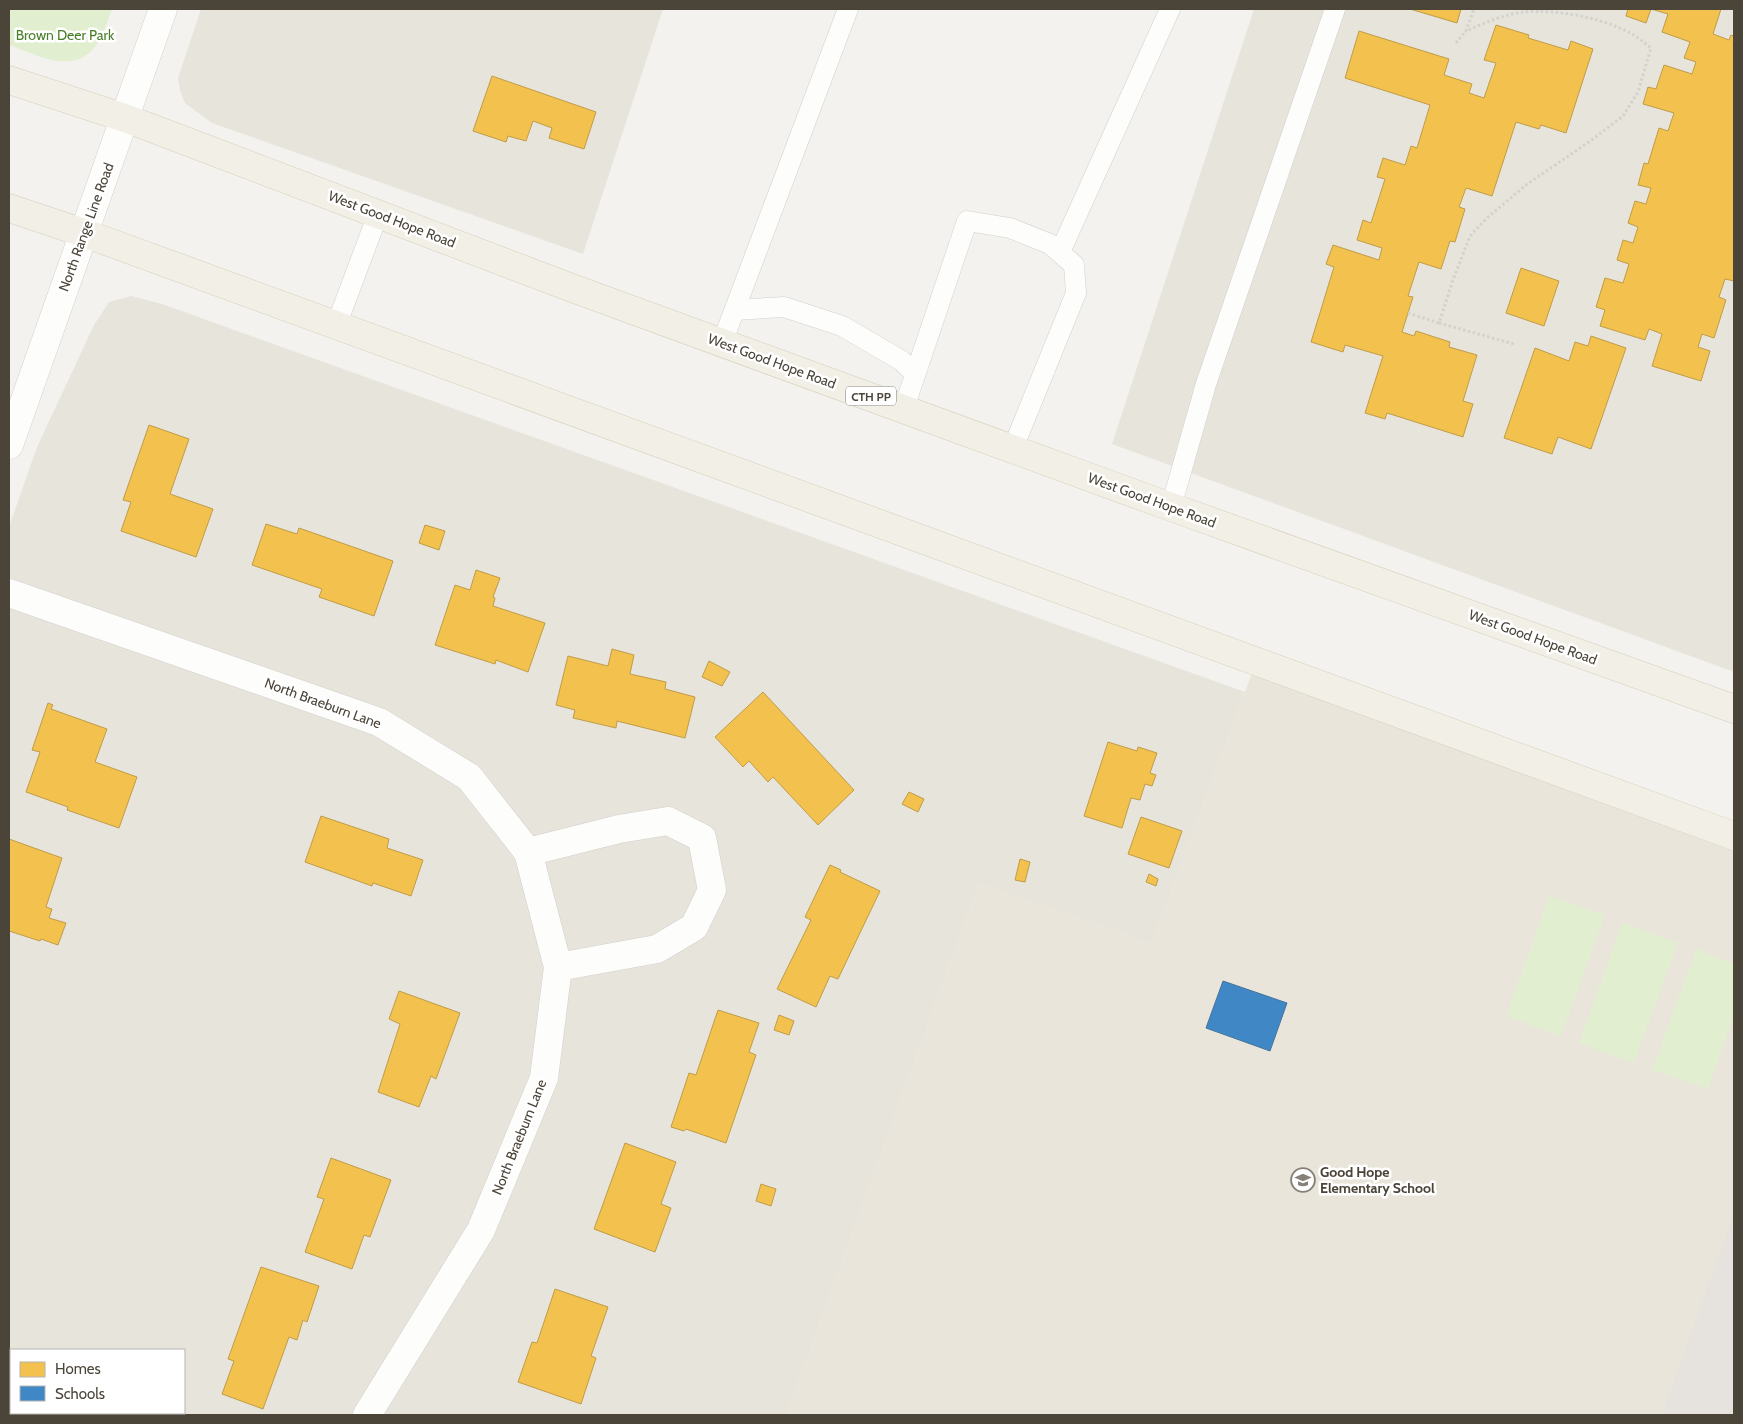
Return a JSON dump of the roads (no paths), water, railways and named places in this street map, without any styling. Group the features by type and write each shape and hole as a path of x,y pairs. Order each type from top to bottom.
{"main road":[{"name":"West Good Hope Road","path":"9,80 125,118 722,342 1171,507 1734,709"},
{"path":"9,208 84,233 1734,836"}],"street":[{"name":"North Range Line Road","path":"9,445 163,9"},
{"name":"North Braeburn Lane","path":"9,593 379,722 469,777 528,852 558,967 544,1078 481,1230 367,1415"},
{"path":"528,852 619,829 668,821 702,838 712,890 694,927 658,949 558,967"}],"lane":[{"path":"722,342 848,9"},
{"path":"1060,252 1170,9"},
{"path":"1171,507 1206,384 1335,9"},
{"path":"336,326 378,214"},
{"path":"904,408 967,221 1010,228 1050,244 1074,265 1076,293 1014,448"},
{"path":"735,310 784,307 842,326 902,361 916,374"}],"place":[{"name":"Good Hope Elementary School","path":"1303,1180"}],"park label":[{"name":"Brown Deer Park","path":"65,35"}]}
